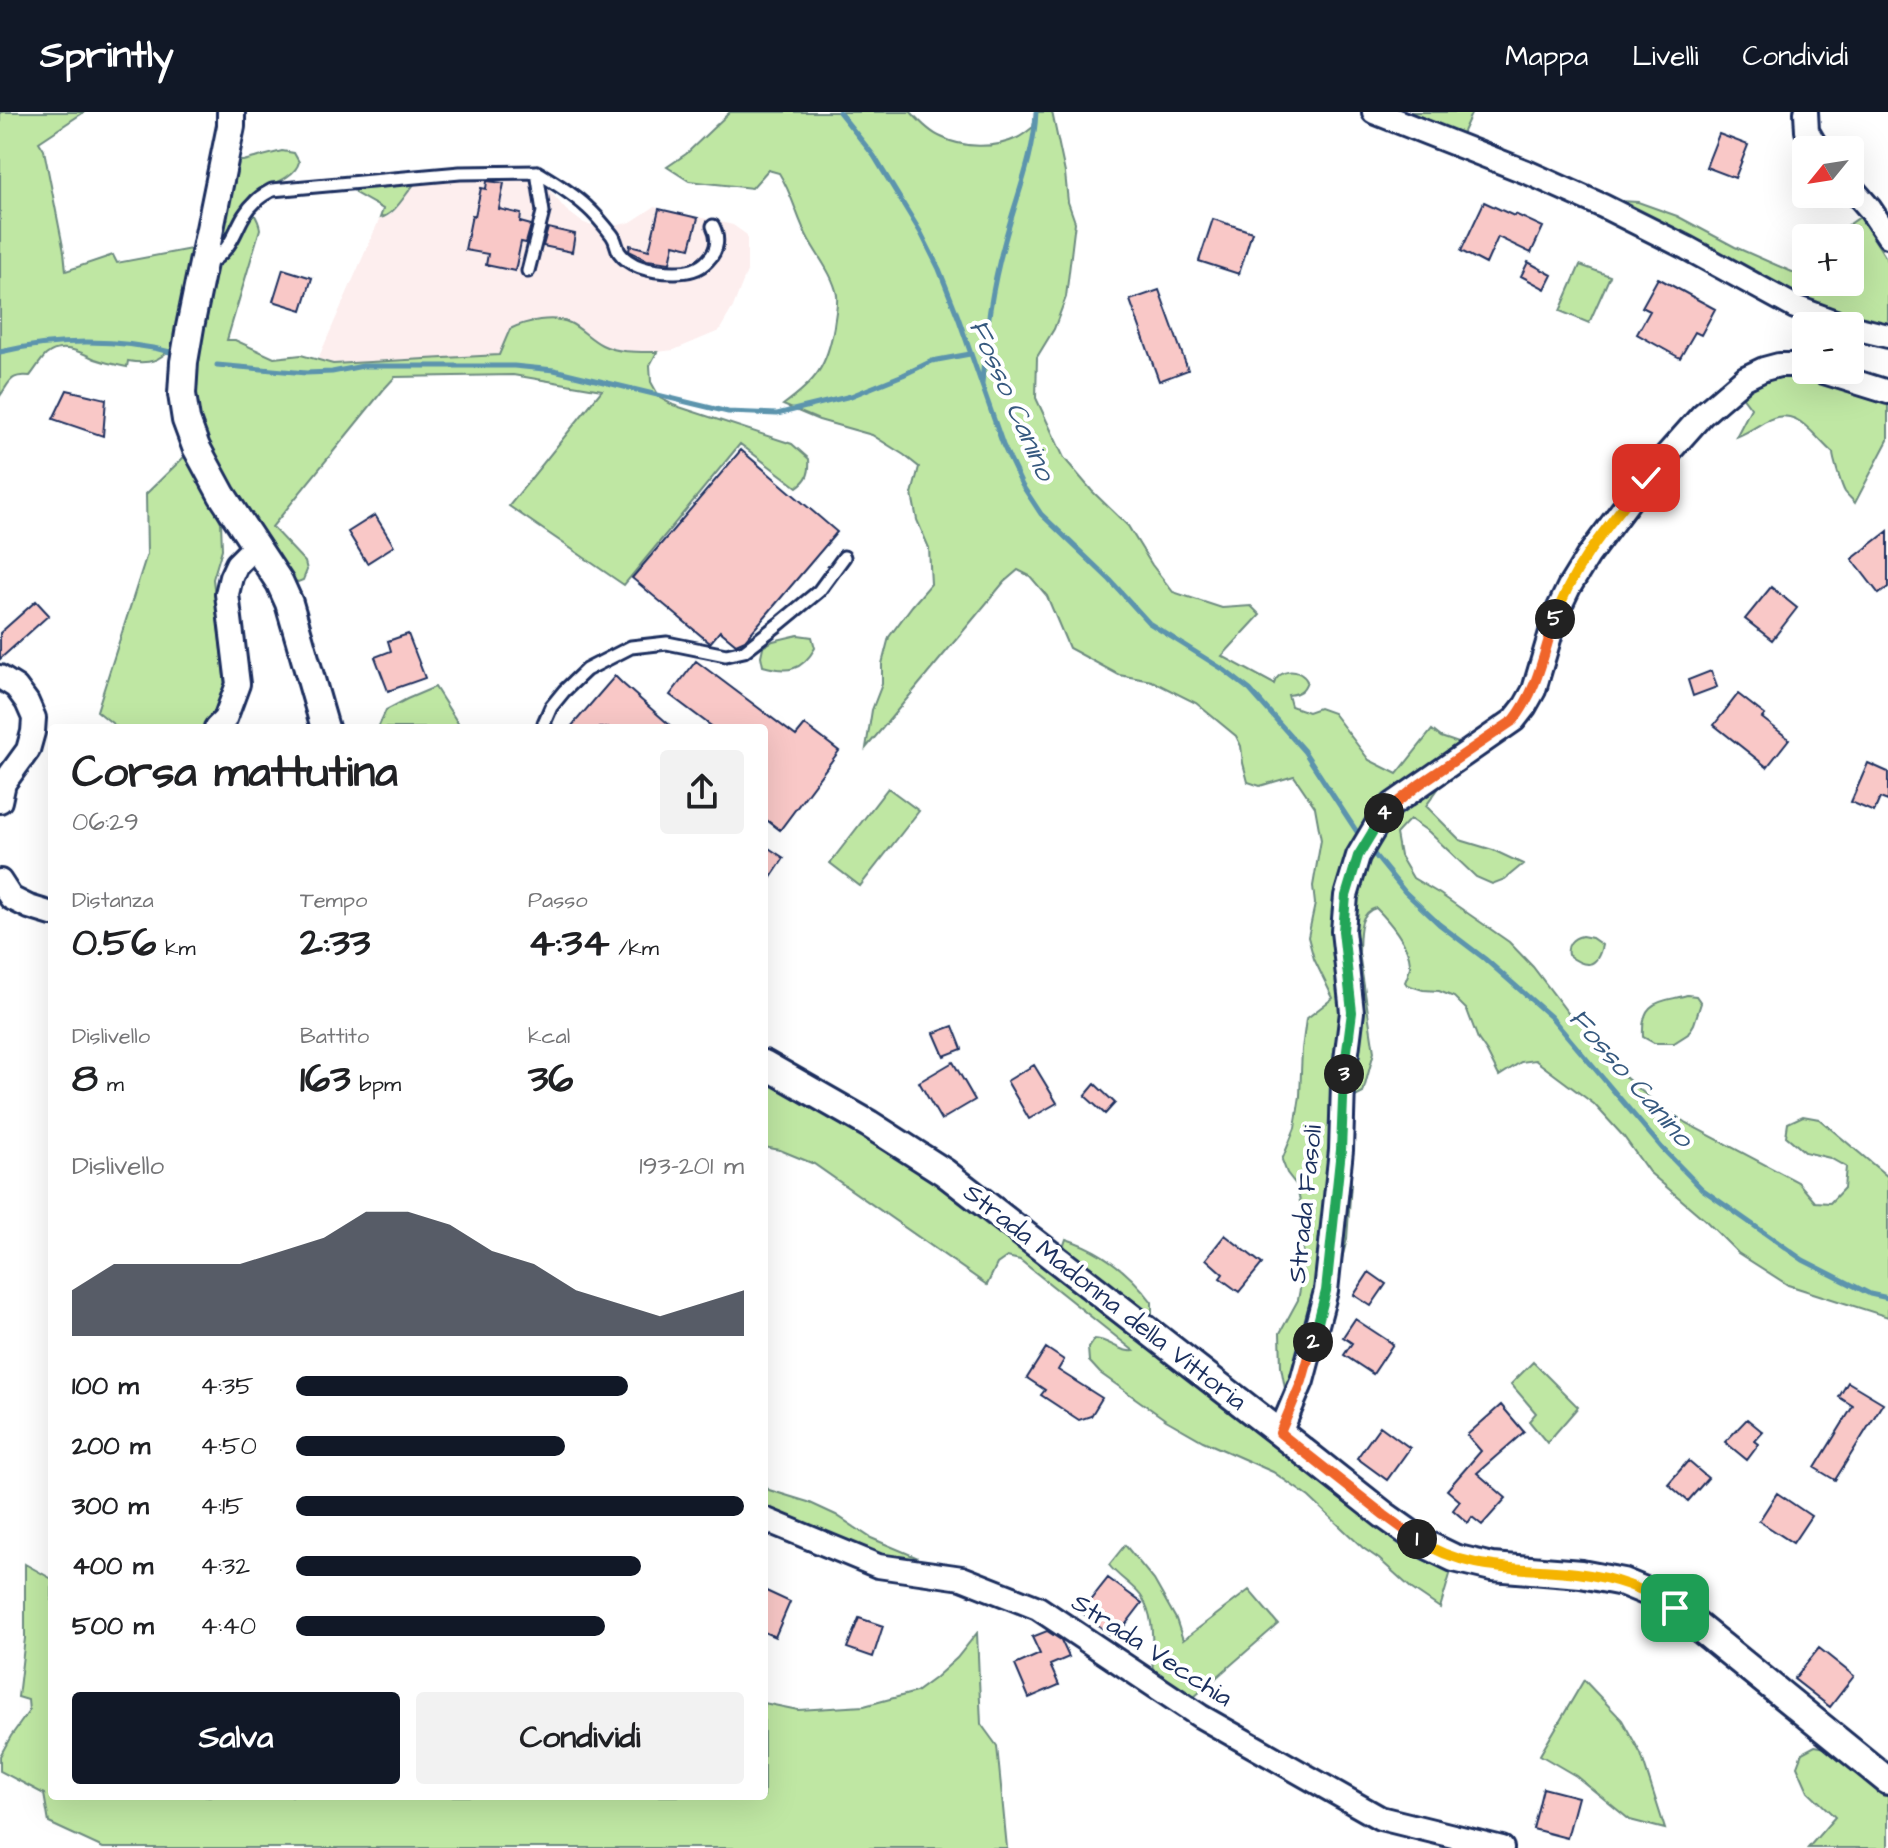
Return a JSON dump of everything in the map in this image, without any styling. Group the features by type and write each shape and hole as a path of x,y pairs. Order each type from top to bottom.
{"street":[{"path":"231,112 231,126 184,362 182,394 186,420 196,447 280,583 289,603 324,724"},
{"path":"1374,112 1529,173 1603,206 1808,312"},
{"path":"1806,112 1810,136"},
{"path":"1864,202 1888,236"},
{"path":"1864,331 1888,336"},
{"name":"Strada Fasoli","path":"1280,1433 1302,1381 1326,1291 1352,1012 1344,914 1358,856 1383,814 1393,804 1514,720 1525,706 1534,690 1557,612 1569,587 1616,516 1678,440 1745,378 1764,369 1792,365"},
{"path":"1862,384 1888,392"},
{"path":"220,724 225,719 238,684 227,594 237,564 255,546"},
{"path":"0,677 16,687 34,718 28,750 4,783 0,801"},
{"path":"0,881 11,898 48,913"},
{"name":"Strada Madonna della Vittoria","path":"768,1066 932,1164 1425,1544 1454,1558 1492,1567 1581,1574 1623,1582 1650,1593 1675,1608 1888,1781"},
{"name":"Strada Vecchia","path":"768,1521 878,1566 962,1578 1038,1608 1200,1716 1380,1818 1502,1848"}],"lane":[{"path":"202,267 229,247 241,220 257,200 272,190 460,173 537,172 591,210 614,237 619,251 635,266 665,272 687,272 702,267 713,256 717,242 713,226"},
{"path":"528,271 543,212 537,172"},
{"path":"544,724 551,707 586,670 631,647 667,643 726,655 744,651 819,591 844,557"}],"shaded area":[{"path":"540,174 566,210 594,227 631,222 654,207 733,225 747,235 747,271 733,307 719,331 674,350 630,351 603,346 569,323 510,329 499,355 333,364 318,359 380,218 394,211 416,182"}],"green space":[{"path":"0,112 84,112 39,142 44,150 66,271 113,255 117,263 191,249 176,345 159,358 149,362 128,361 127,367 58,349 46,355 30,376 18,376 11,380 0,396"},
{"path":"730,112 911,112 937,135 950,141 979,146 1017,138 1033,127 1036,112 1052,112 1068,202 1075,222 1066,297 1054,329 1037,357 1036,398 1064,458 1128,526 1173,592 1222,608 1251,606 1260,615 1222,656 1274,684 1284,673 1299,673 1307,681 1298,693 1288,695 1291,706 1308,712 1319,708 1333,713 1369,760 1397,774 1432,730 1441,737 1479,750 1448,775 1426,806 1460,840 1493,850 1523,864 1505,879 1492,884 1476,877 1429,832 1410,819 1396,834 1400,856 1413,878 1509,942 1533,967 1571,1017 1593,1032 1625,1077 1686,1123 1798,1182 1815,1202 1830,1203 1844,1188 1846,1167 1830,1158 1805,1152 1786,1136 1788,1123 1803,1116 1819,1119 1888,1177 1888,1317 1788,1285 1738,1253 1649,1172 1624,1137 1594,1104 1535,1060 1521,1062 1499,1076 1478,1039 1467,1010 1454,997 1407,985 1405,982 1410,965 1406,948 1376,908 1365,915 1360,933 1359,953 1374,1052 1363,1093 1355,1097 1351,1122 1347,1239 1338,1274 1287,1399 1281,1367 1280,1333 1298,1300 1304,1223 1297,1186 1282,1160 1295,1128 1306,1019 1333,998 1314,959 1308,937 1315,904 1313,886 1321,840 1315,807 1294,776 1260,786 1248,782 1236,736 1196,703 1152,681 1119,675 1069,648 1047,596 1030,576 1018,570 1004,582 866,748 872,710 882,684 882,664 889,637 931,584 929,548 917,520 912,494 919,467 872,435 819,420 783,405 812,380 823,363 834,326 837,295 779,173 768,170 752,188 689,181 667,167 686,154"},
{"path":"1380,112 1472,112 1461,136"},
{"path":"282,151 294,153 299,162 296,168 286,178 247,200 260,229 227,340 235,340 274,358 301,355 333,364 499,355 510,329 540,320 556,319 574,325 608,348 657,352 650,365 651,382 660,398 792,444 809,459 806,478 797,487 740,444 624,585 509,506 602,390 513,375 395,377 272,527 305,562 307,570 303,580 288,579 230,491 195,417 193,363 234,161"},
{"path":"416,182 395,208 380,218 383,209 355,193 353,185"},
{"path":"1601,196 1638,202 1677,216 1735,247 1792,272 1792,296 1864,296 1864,224 1850,224 1860,217 1888,261 1888,326 1864,323 1864,312 1829,312 1800,303"},
{"path":"1580,265 1610,276 1589,323 1560,311"},
{"path":"1792,371 1792,384 1842,384 1888,400 1888,440 1855,503 1844,489 1833,453 1795,418 1776,417 1736,437 1751,408 1742,396 1762,377"},
{"path":"187,454 221,522 222,549 213,579 225,687 211,724 113,724 97,711 147,554 146,494"},
{"path":"798,635 812,637 815,648 805,662 787,669 763,666 763,647 773,641"},
{"path":"435,687 458,724 380,724 386,710"},
{"path":"888,788 919,811 860,886 830,863"},
{"path":"1582,936 1602,945 1597,959 1590,964 1568,955 1570,942"},
{"path":"1687,995 1696,996 1701,1003 1688,1034 1674,1043 1654,1043 1643,1037 1645,1016 1653,1005"},
{"path":"768,1079 863,1132 986,1218 1452,1568 1440,1608 1363,1548 1309,1497 1273,1472 1203,1441 1166,1420 1100,1373 1089,1361 1088,1348 1094,1339 1134,1351 1020,1260 1007,1257 997,1264 987,1285 814,1164 768,1148"},
{"path":"1066,1239 1103,1256 1134,1281 1152,1302 1152,1319 1067,1252 1064,1245"},
{"path":"1533,1362 1578,1407 1547,1443 1529,1421 1536,1413 1511,1384"},
{"path":"768,1489 808,1502 836,1515 871,1538 916,1557 889,1560 768,1516"},
{"path":"1125,1545 1154,1580 1176,1619 1183,1640 1249,1590 1278,1624 1186,1704 1153,1677 1152,1635 1146,1605 1141,1596 1109,1565"},
{"path":"25,1564 48,1577 48,1800 768,1800 768,1704 798,1710 864,1706 916,1692 957,1658 977,1633 981,1724 997,1746 1007,1848 103,1848 49,1823 44,1794 0,1771 0,1756 29,1711 28,1700 18,1697 25,1638"},
{"path":"1584,1680 1622,1720 1641,1754 1665,1829 1630,1820 1576,1776 1540,1755"},
{"path":"1815,1746 1832,1749 1888,1792 1888,1848 1808,1848 1835,1817 1808,1791 1797,1766 1802,1753"}],"building":[{"path":"1719,134 1748,145 1735,178 1706,167"},
{"path":"487,181 504,183 499,209 521,214 520,222 531,225 526,243 521,242 515,271 486,265 488,254 465,250 472,215 475,216 481,188 486,189"},
{"path":"1484,202 1543,227 1531,253 1498,237 1486,264 1461,251"},
{"path":"659,209 698,218 690,248 674,244 670,263 647,260 629,251 630,245 649,250"},
{"path":"1213,219 1252,232 1239,274 1199,261"},
{"path":"548,228 575,234 572,252 543,246"},
{"path":"1528,262 1552,275 1545,289 1521,276"},
{"path":"283,269 312,278 302,310 273,301"},
{"path":"1658,278 1715,309 1701,335 1695,332 1680,358 1637,334 1650,311 1642,307"},
{"path":"1159,290 1188,370 1159,381 1130,300"},
{"path":"67,390 106,399 103,436 53,419"},
{"path":"741,450 837,532 745,640 736,644 720,631 710,643 632,578"},
{"path":"375,515 394,546 367,563 348,532"},
{"path":"1888,531 1888,587 1879,594 1852,559"},
{"path":"1771,587 1797,608 1772,640 1745,619"},
{"path":"36,601 49,615 0,659 0,633"},
{"path":"408,634 425,678 388,691 375,657 391,651 388,641"},
{"path":"696,661 796,736 805,725 839,751 780,830 768,821 768,724 709,724 670,695"},
{"path":"1711,671 1717,687 1693,696 1688,680"},
{"path":"615,676 668,724 573,724"},
{"path":"1738,694 1789,739 1767,767 1714,725"},
{"path":"1868,763 1888,772 1888,801 1880,798 1874,812 1851,802"},
{"path":"768,848 784,858 768,882"},
{"path":"953,1026 962,1049 944,1056 934,1033"},
{"path":"953,1062 975,1100 941,1120 919,1082"},
{"path":"1034,1065 1057,1103 1029,1119 1007,1081"},
{"path":"1095,1084 1115,1103 1105,1114 1085,1096"},
{"path":"1225,1235 1262,1264 1239,1292 1220,1278 1223,1274 1206,1259"},
{"path":"1369,1272 1386,1284 1371,1306 1354,1295"},
{"path":"1355,1319 1393,1344 1373,1374 1344,1355 1352,1343 1343,1337"},
{"path":"1046,1348 1064,1360 1058,1370 1102,1398 1091,1416 1079,1420 1041,1395 1045,1390 1027,1378"},
{"path":"1848,1382 1883,1403 1835,1480 1815,1468 1853,1406 1839,1397"},
{"path":"1501,1405 1524,1432 1477,1473 1506,1498 1482,1525 1472,1517 1468,1523 1453,1510 1460,1501 1447,1490 1481,1451 1467,1435"},
{"path":"1747,1419 1763,1432 1755,1441 1759,1444 1747,1460 1725,1442"},
{"path":"1380,1426 1410,1448 1387,1480 1357,1458"},
{"path":"1688,1461 1708,1478 1688,1501 1668,1484"},
{"path":"1777,1493 1811,1516 1793,1543 1759,1521"},
{"path":"1108,1578 1142,1603 1115,1638 1081,1612"},
{"path":"768,1592 790,1602 775,1637 768,1634"},
{"path":"859,1618 883,1626 873,1657 847,1648"},
{"path":"1047,1631 1061,1640 1069,1657 1050,1665 1059,1685 1029,1698 1015,1665 1040,1654 1032,1637"},
{"path":"1819,1648 1854,1676 1830,1707 1794,1679"},
{"path":"1543,1788 1578,1797 1567,1838 1533,1829"}],"waterway":[{"name":"Fosso Canino","path":"839,112 874,156 921,233 958,317 1003,445 1022,485 1041,514 1110,580 1149,623 1250,690 1304,751 1361,838"},
{"path":"982,385 996,279 1028,162 1036,112"},
{"path":"0,352 87,342 132,345 174,353"},
{"path":"217,365 306,373 363,366 514,366 554,370 728,412 777,414 851,396 932,361 970,354"},
{"name":"Fosso Canino","path":"1369,848 1405,892 1439,924 1485,959 1551,1017 1662,1148 1702,1189 1803,1260 1870,1294 1888,1298"}],"route":[{"path":"1646,478 1616,516 1569,587 1557,612 1534,690 1525,706 1514,720 1393,804 1383,814 1358,856 1344,914 1352,1012 1326,1291 1302,1381 1280,1433 1384,1515 1425,1544 1454,1558 1492,1567 1550,1570 1623,1582 1675,1608"}]}
